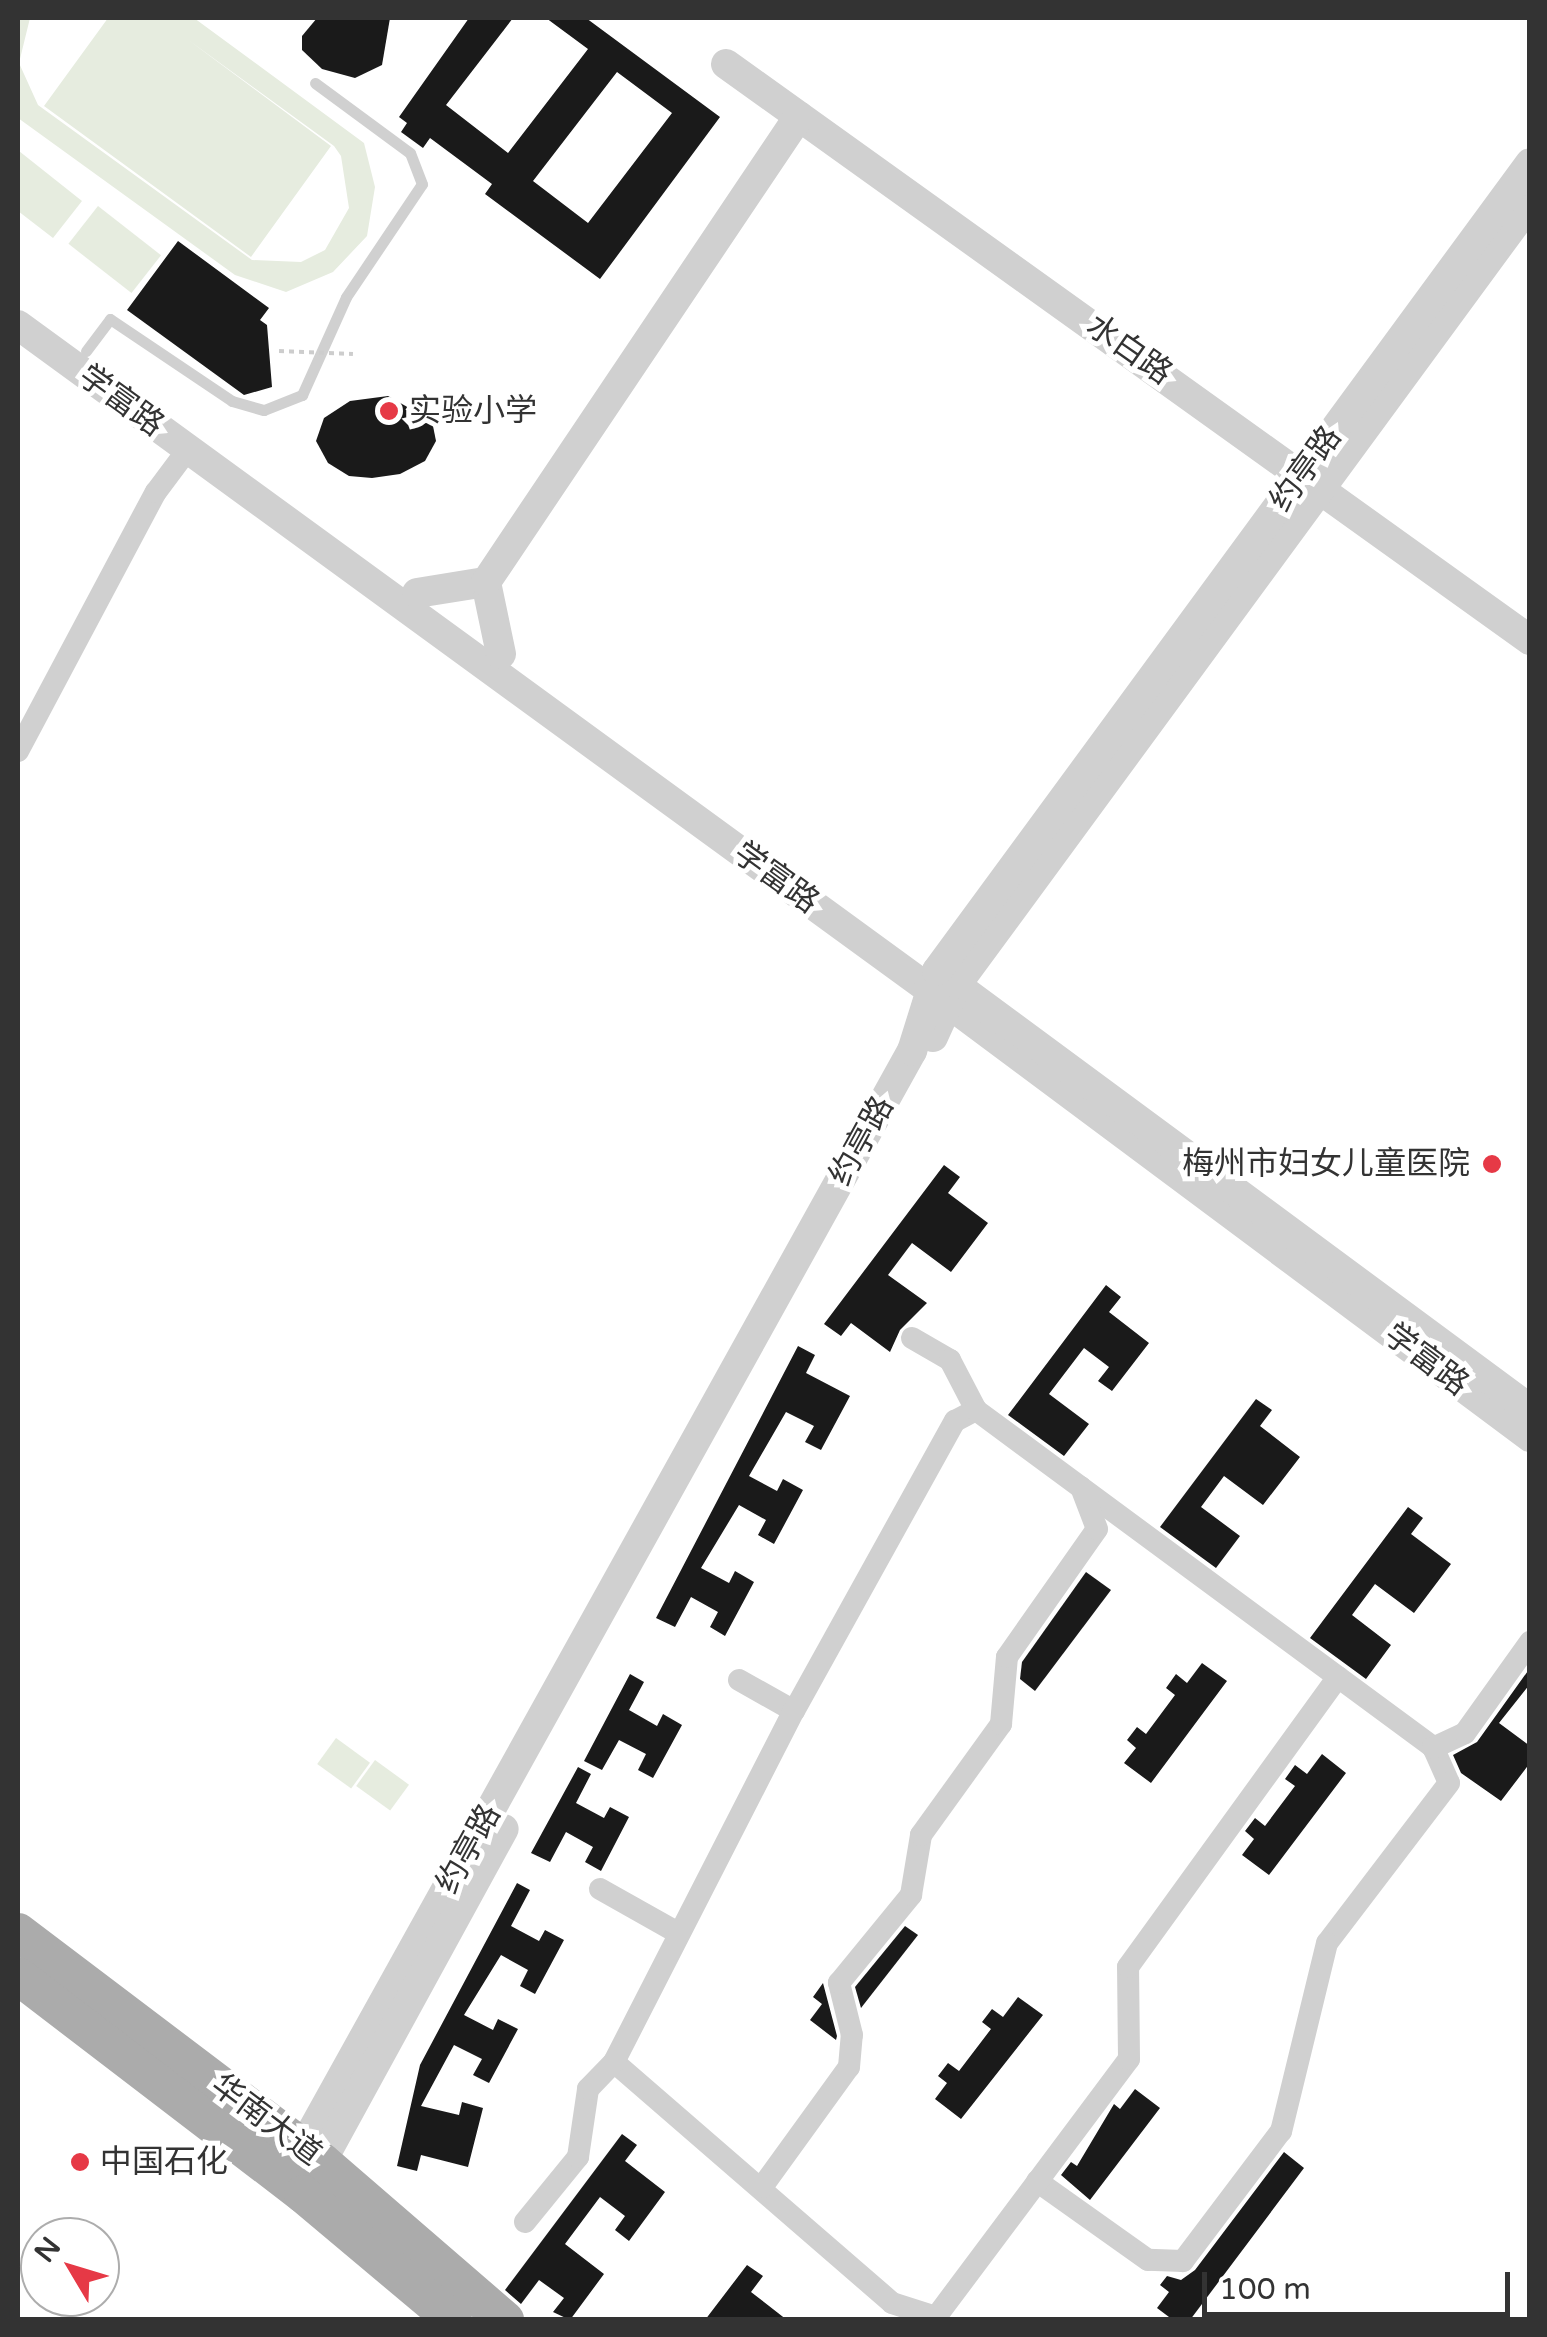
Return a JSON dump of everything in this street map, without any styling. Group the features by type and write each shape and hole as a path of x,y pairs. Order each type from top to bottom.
{"main road":[{"name":"华南大道","path":"18,1932 303,2171 453,2320"},
{"name":"华南大道","path":"18,1976 303,2171 506,2320"}],"street":[{"name":"水白路","path":"726,64 1312,480 1530,640"},
{"path":"501,654 486,582 799,116"},
{"name":"约亭路","path":"303,2171 925,1061 942,987 1312,480 1530,164"},
{"name":"约亭路","path":"1312,480 1530,203"},
{"name":"学富路","path":"18,302 501,654 1530,1437"},
{"name":"学富路","path":"18,325 1530,1409"},
{"path":"18,751 156,492 188,450"},
{"path":"417,592 486,582"},
{"path":"912,1338 950,1360 976,1410 1434,1748 1449,1783 1327,1943 1281,2131 1183,2261 1148,2260 1038,2182"},
{"path":"525,2222 578,2157 588,2089 614,2062 794,1711 955,1421 976,1410"},
{"path":"762,2187 849,2067 852,2035 838,1983 911,1894 921,1836 1002,1724 1008,1657 1098,1529 1080,1486"},
{"path":"1434,1748 1465,1733 1530,1642"},
{"path":"614,2062 892,2303 936,2317 1129,2059 1128,1967 1338,1678"},
{"path":"739,1680 794,1711"},
{"path":"600,1889 678,1933"}],"lane":[{"path":"86,352 110,318 232,401 264,410 302,395 346,297 422,184 410,153 315,83"}],"path":[{"path":"279,351 353,354"}],"shaded area":[{"path":"18,18 30,18 19,63 38,105 252,260 301,262 325,250 349,208 341,156 334,146 187,39 331,146 251,257 44,106 108,18 194,18 364,143 375,187 367,236 333,272 286,292 235,275 18,118"},
{"path":"19,151 82,201 53,238 18,211"},
{"path":"98,206 161,255 131,293 68,244"},
{"path":"336,1738 370,1763 351,1789 317,1764"},
{"path":"375,1760 409,1785 390,1811 356,1786"}],"building":[{"path":"317,18 390,18 382,65 355,78 322,69 302,50 302,36"},
{"path":"469,18 513,18 446,105 508,153 588,49 546,18 586,18 720,117 600,279 485,194 492,184 430,138 423,148 401,132 407,123 399,117","holes":["617,72 672,113 588,223 533,181"]},
{"path":"178,241 269,308 260,320 267,325 272,387 244,395 127,310"},
{"path":"388,396 432,421 436,441 425,461 400,474 372,478 349,476 328,463 316,441 324,418 350,401"},
{"path":"944,1165 960,1177 948,1193 988,1223 951,1272 912,1243 888,1275 927,1303 900,1330 890,1352 851,1323 841,1336 824,1324"},
{"path":"1106,1285 1121,1297 1109,1312 1149,1343 1112,1391 1098,1381 1109,1367 1084,1348 1049,1394 1089,1424 1064,1456 1008,1415"},
{"path":"798,1346 815,1355 806,1373 850,1396 821,1450 805,1442 814,1426 786,1412 749,1476 777,1491 783,1479 803,1490 774,1544 758,1535 766,1520 739,1505 701,1568 729,1583 735,1571 754,1582 725,1636 710,1627 718,1612 691,1597 675,1627 656,1618"},
{"path":"1256,1399 1272,1410 1260,1426 1300,1457 1263,1505 1224,1476 1201,1507 1240,1536 1216,1568 1160,1527"},
{"path":"1408,1507 1423,1518 1411,1534 1451,1564 1414,1613 1375,1584 1352,1615 1391,1645 1366,1679 1310,1638"},
{"path":"1086,1572 1111,1590 1035,1691 1020,1679 1022,1662"},
{"path":"1202,1663 1227,1681 1151,1783 1124,1763 1136,1748 1127,1740 1137,1727 1146,1734 1175,1695 1166,1688 1176,1674 1187,1683"},
{"path":"1530,1668 1530,1684 1499,1723 1530,1746 1530,1763 1501,1801 1461,1773 1453,1755 1477,1742"},
{"path":"630,1674 644,1682 629,1710 657,1726 663,1714 682,1725 653,1778 638,1770 646,1754 619,1740 602,1770 584,1761"},
{"path":"1322,1754 1346,1773 1269,1875 1242,1855 1254,1839 1245,1831 1255,1818 1265,1826 1295,1786 1285,1779 1295,1765 1307,1774"},
{"path":"578,1767 591,1774 576,1803 604,1818 610,1807 629,1817 601,1871 585,1862 593,1847 566,1832 550,1862 531,1853"},
{"path":"517,1883 530,1890 511,1926 539,1941 545,1930 564,1940 535,1994 520,1986 528,1970 501,1955 464,2015 493,2030 498,2019 518,2029 489,2083 473,2075 482,2059 454,2045 421,2106 459,2115 462,2102 483,2108 468,2167 421,2155 417,2171 397,2166 420,2065"},
{"path":"905,1926 918,1935 861,2008 855,1987"},
{"path":"823,1983 836,2040 810,2020 822,2004 813,1997"},
{"path":"1018,1997 1043,2015 961,2119 935,2099 947,2083 938,2076 948,2063 959,2071 991,2029 982,2022 992,2009 1003,2017"},
{"path":"1135,2089 1160,2108 1090,2200 1061,2175 1071,2162 1077,2166 1114,2104 1120,2109"},
{"path":"622,2134 637,2145 625,2161 665,2192 629,2241 615,2230 625,2216 600,2197 565,2244 604,2274 570,2320 553,2312 564,2298 539,2280 521,2304 505,2290"},
{"path":"1284,2152 1304,2168 1190,2320 1173,2320 1157,2308 1169,2292 1160,2285 1167,2276 1181,2280 1195,2270"},
{"path":"747,2265 763,2276 751,2292 787,2320 705,2320"}],"place":[{"name":"实验小学","path":"389,411"},
{"name":"梅州市妇女儿童医院","path":"1492,1164"},
{"name":"中国石化","path":"80,2162"}]}
